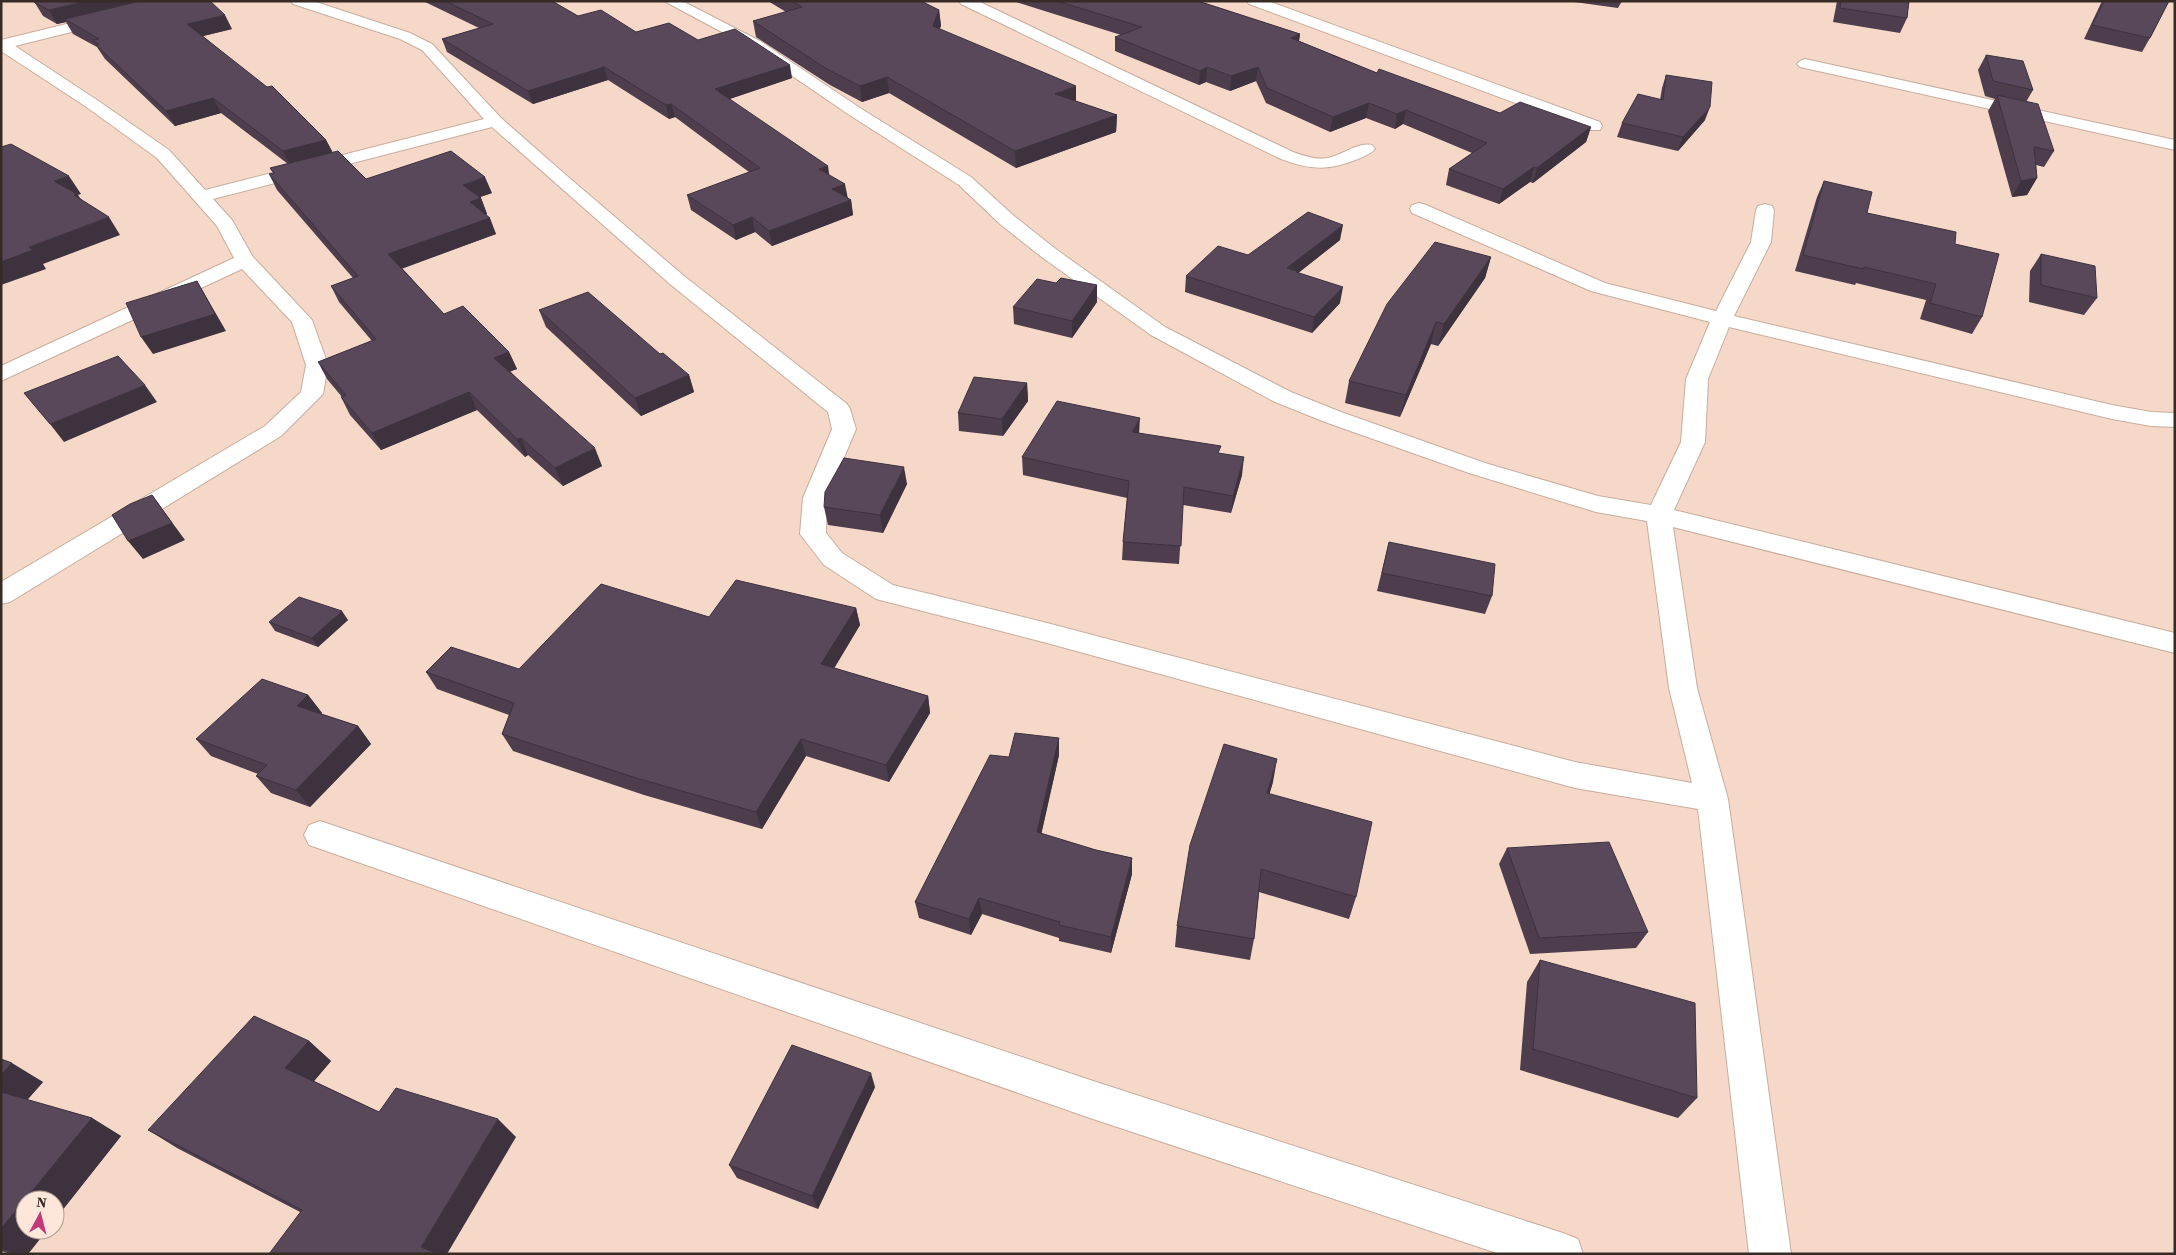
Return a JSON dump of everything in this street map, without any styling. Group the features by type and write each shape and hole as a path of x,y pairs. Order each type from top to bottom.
{"street":[{"path":"2,44 179,1"},
{"path":"298,1 405,36 427,47 495,121 677,280 839,409 844,429 815,498 813,534 833,559 885,592 1047,633 1575,775 1712,799"},
{"path":"671,1 755,44 854,111 965,181 1007,220 1057,259 1158,331 1282,397 1478,468 1596,504 1659,515 2175,643"},
{"path":"966,1 1272,150 1311,165 1336,162 1366,149"},
{"path":"1254,1 1594,126"},
{"path":"1,595 273,431 312,394 317,365 302,320 245,260 225,224 163,154 2,44"},
{"path":"1805,64 2175,145"},
{"path":"201,196 495,121"},
{"path":"1419,209 1598,287 1722,319 2112,412 2151,419 2175,420"},
{"path":"1765,210 1761,242 1722,319 1697,379 1693,442 1659,515 1683,688 1712,799 1770,1254"},
{"path":"1,374 245,260"},
{"path":"320,835 1090,1100 1563,1254"}],"building":[{"path":"34,1 87,1 49,10"},
{"path":"140,1 210,1 225,15 187,24 267,87 272,86 326,140 283,151 213,98 166,111 96,45 99,44 93,40 99,39 65,19"},
{"path":"445,1 552,1 578,16 601,10 636,32 669,23 698,40 735,29 790,65 715,89 828,166 819,169 845,184 832,189 851,200 769,231 752,217 733,225 687,195 760,168 671,104 666,105 604,67 528,91 442,39 493,24"},
{"path":"792,1 921,1 939,10 933,26 1076,86 1055,94 1117,115 1015,151 887,77 860,86 827,69 753,21 802,7"},
{"path":"1057,1 1198,1 1300,34 1291,38 1377,73 1379,69 1500,113 1520,102 1591,127 1537,168 1534,167 1503,189 1449,169 1487,143 1406,110 1397,114 1369,103 1333,117 1267,88 1258,67 1231,76 1207,67 1200,71 1115,37 1142,27"},
{"path":"1841,1 1909,1 1907,18 1840,8"},
{"path":"2104,1 2169,1 2150,38 2092,25"},
{"path":"1986,55 2023,61 2033,90 1993,81"},
{"path":"1666,75 1712,82 1710,107 1683,137 1622,123 1638,94 1663,100"},
{"path":"1997,95 2038,104 2054,151 2034,147 2037,178 2021,181"},
{"path":"11,144 69,176 54,181 77,194 74,195 109,217 29,247 33,250 1,262 1,147"},
{"path":"338,151 366,179 451,151 485,177 463,185 481,198 470,202 490,218 388,254 444,314 463,306 509,352 494,358 595,448 555,468 521,438 517,439 469,392 372,433 341,397 346,395 318,362 376,339 331,286 358,276 269,174 274,173 270,168"},
{"path":"1824,181 1872,192 1867,213 1956,232 1955,244 1999,254 1982,317 1930,303 1936,284 1803,255"},
{"path":"1308,212 1343,225 1287,268 1343,287 1314,317 1186,276 1218,246 1248,255"},
{"path":"1435,242 1491,257 1444,324 1436,322 1406,395 1349,381 1387,304"},
{"path":"2041,254 2095,266 2097,298 2041,285"},
{"path":"1061,278 1097,285 1072,321 1013,307 1037,279 1056,283"},
{"path":"197,281 215,314 141,337 126,303"},
{"path":"588,292 660,354 663,353 689,375 635,398 539,310"},
{"path":"118,356 145,385 50,424 24,393"},
{"path":"974,377 1027,383 1002,419 958,413"},
{"path":"1057,401 1140,418 1132,432 1221,446 1218,453 1244,457 1233,496 1184,487 1181,546 1123,542 1129,481 1022,457"},
{"path":"844,458 904,467 880,515 824,507 825,492"},
{"path":"152,495 172,523 128,541 112,515 130,504"},
{"path":"1389,542 1495,564 1492,596 1382,573"},
{"path":"736,580 856,608 821,664 928,696 886,765 801,739 756,812 636,778 502,734 514,703 426,672 451,647 519,669 601,584 709,617"},
{"path":"299,597 342,611 312,638 269,622"},
{"path":"262,679 308,695 297,706 358,726 296,790 256,776 267,765 196,739"},
{"path":"1015,733 1059,738 1037,832 1096,850 1132,858 1111,937 1059,925 1060,922 979,898 969,919 915,902 990,755 1009,757"},
{"path":"1224,744 1277,759 1267,793 1372,822 1356,897 1261,869 1254,939 1177,926 1190,845"},
{"path":"1609,842 1648,932 1539,938 1507,848"},
{"path":"1540,960 1695,1003 1697,1098 1533,1049"},
{"path":"254,1016 309,1041 285,1068 379,1112 396,1088 498,1119 421,1247 433,1252 431,1254 269,1254 302,1210 148,1130"},
{"path":"792,1045 871,1073 812,1196 729,1165"},
{"path":"1,1059 12,1063 1,1075"},
{"path":"1,1092 92,1118 33,1190 15,1190 15,1212 1,1229"}]}
